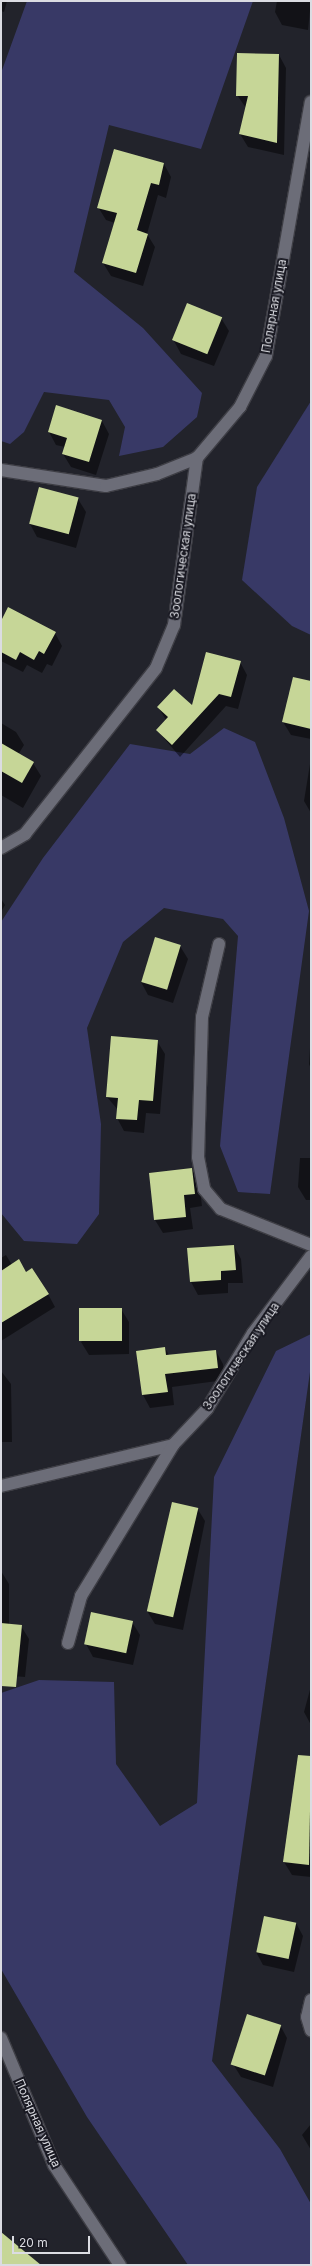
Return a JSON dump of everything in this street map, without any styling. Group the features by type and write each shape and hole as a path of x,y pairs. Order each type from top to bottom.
{"street":[{"name":"Полярная улица","path":"1,470 106,486 157,474 197,458 240,407 266,356 311,102"},
{"name":"Зоологическая улица","path":"1,848 25,834 156,668 174,625 197,458"},
{"path":"219,944 202,1017 198,1157 204,1189 221,1208 311,1245"},
{"name":"Зоологическая улица","path":"68,1643 81,1596 173,1445 207,1409 253,1333 311,1256"},
{"path":"1,1486 173,1445"},
{"path":"311,2000 307,2017 311,2030"},
{"name":"Полярная улица","path":"1,2038 54,2165 120,2265"}],"shaded area":[{"path":"27,1 253,1 201,149 109,125 74,272 143,328 202,393 197,417 163,447 119,456 125,427 109,400 44,392 24,432 10,444 1,441 1,73"},
{"path":"311,401 311,635 292,626 242,580 257,487"},
{"path":"224,728 255,742 284,818 309,911 270,1194 238,1192 220,1146 238,936 223,919 164,908 123,942 87,1028 101,1124 99,1214 77,1244 24,1241 1,1213 1,922 43,858 130,744 190,754"},
{"path":"311,1334 311,1365 212,2061 280,2149 311,2204 311,2265 188,2265 87,2117 1,1969 1,1693 39,1680 114,1682 116,1764 160,1826 197,1803 214,1477 276,1351"}],"building":[{"path":"237,53 279,54 277,143 239,134 248,96 236,96"},
{"path":"114,149 164,163 159,185 151,183 137,230 148,234 136,273 102,263 117,213 97,208"},
{"path":"187,303 222,317 207,354 172,340"},
{"path":"56,405 102,420 89,462 62,454 67,438 48,432"},
{"path":"39,487 79,498 69,534 29,524"},
{"path":"8,607 56,632 44,654 39,651 34,660 20,652 16,660 1,652 1,621"},
{"path":"206,652 241,661 231,697 219,694 172,745 156,730 168,717 157,707 174,689 192,705"},
{"path":"293,677 311,681 311,729 282,722"},
{"path":"1,743 34,762 22,783 1,771"},
{"path":"155,937 181,945 167,990 141,982"},
{"path":"111,1036 158,1040 153,1101 139,1100 137,1120 116,1119 118,1098 106,1097"},
{"path":"192,1168 195,1194 184,1195 186,1217 154,1220 149,1173"},
{"path":"234,1245 236,1270 221,1271 221,1280 190,1282 187,1248"},
{"path":"19,1259 26,1272 32,1268 49,1294 1,1323 1,1271"},
{"path":"79,1308 122,1308 122,1341 79,1341"},
{"path":"165,1347 166,1355 216,1350 218,1368 165,1374 168,1392 142,1395 136,1351"},
{"path":"172,1502 198,1508 173,1617 147,1611"},
{"path":"91,1612 133,1621 126,1653 84,1644"},
{"path":"1,1623 22,1625 16,1687 1,1686"},
{"path":"298,1755 311,1756 309,1865 283,1862"},
{"path":"264,1916 296,1923 289,1959 256,1952"},
{"path":"247,2014 281,2025 265,2076 231,2064"},
{"path":"1,2232 41,2265 1,2265"}]}
